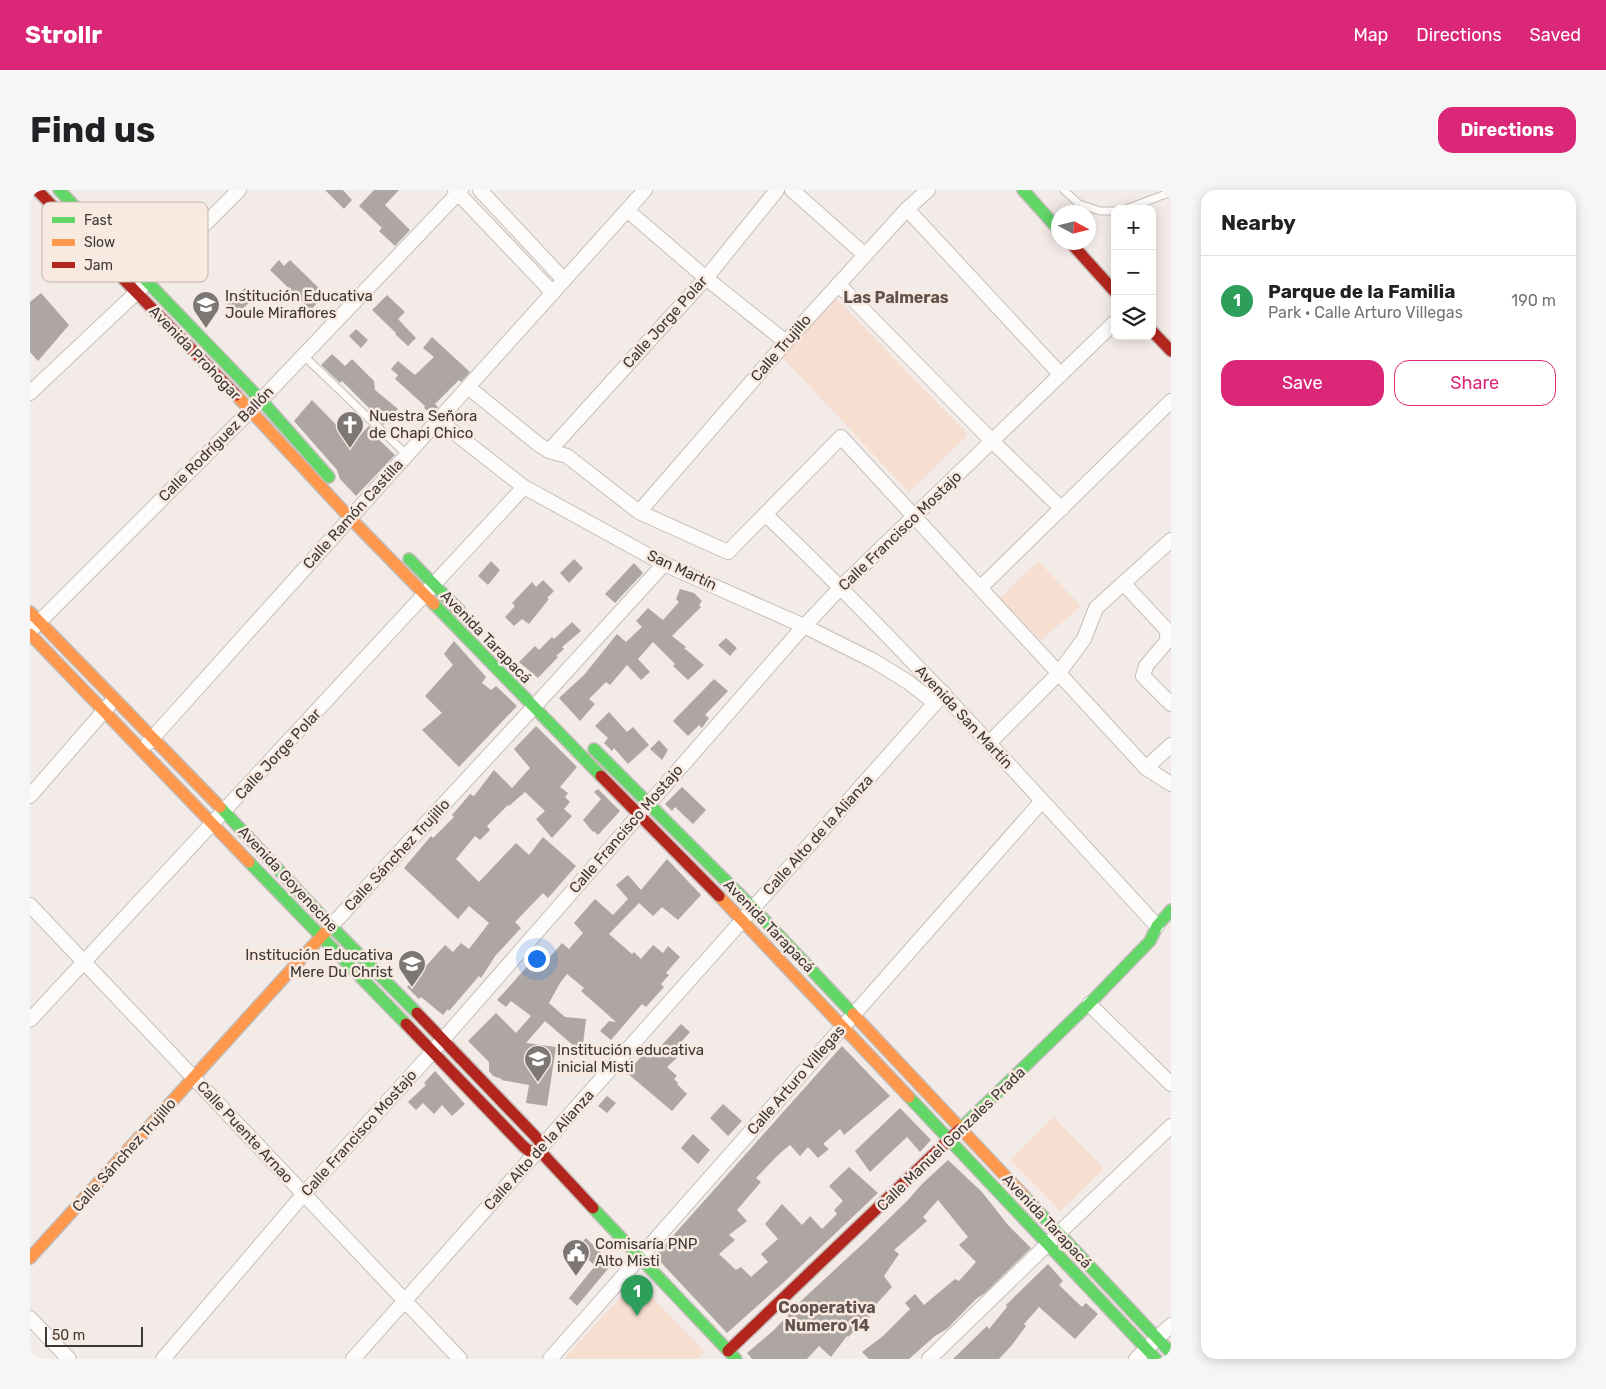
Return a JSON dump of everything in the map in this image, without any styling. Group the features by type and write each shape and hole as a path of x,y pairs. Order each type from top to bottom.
{"street":[{"name":"Avenida Prohogar","path":"37,190 49,202"},
{"name":"Avenida Prohogar","path":"59,190 71,202"},
{"path":"208,221 239,190"},
{"path":"480,190 564,280"},
{"name":"Calle Ramón Castilla","path":"142,750 353,510 407,455 645,190"},
{"name":"Calle Jorge Polar","path":"549,451 706,278 777,190"},
{"path":"792,190 865,255"},
{"name":"Calle Trujillo","path":"639,512 838,284 907,209 928,190"},
{"path":"1023,190 1051,221"},
{"path":"458,191 553,293"},
{"name":"Calle Rodríguez Ballón","path":"32,624 261,400 458,191"},
{"path":"907,209 1061,374"},
{"path":"626,210 706,278 786,342"},
{"path":"1077,250 1111,288"},
{"name":"Avenida Prohogar","path":"127,282 250,410 353,510"},
{"path":"30,393 147,282"},
{"name":"Avenida Prohogar","path":"149,282 261,400 338,487"},
{"path":"838,284 992,441 1062,509"},
{"name":"Calle Francisco Mostajo","path":"163,1359 303,1195 432,1052 804,626 841,587 1111,326"},
{"path":"1156,335 1171,350"},
{"path":"468,387 538,444 549,451 567,456 639,512 728,552 841,437 1146,768 1171,784"},
{"path":"980,588 1171,401"},
{"name":"San Martín","path":"438,420 524,487 664,564 804,626 874,661 939,698"},
{"name":"Calle Jorge Polar","path":"30,1020 431,590 524,487"},
{"path":"353,510 369,520"},
{"name":"Avenida Tarapacá","path":"353,510 542,702 644,809 753,908 1171,1353"},
{"name":"Avenida San Martín","path":"765,514 841,587 939,698 989,743 1156,926"},
{"path":"989,743 1058,674 1084,639 1096,608 1171,540"},
{"name":"Avenida Tarapacá","path":"400,551 431,590 467,618"},
{"name":"Calle Sánchez Trujillo","path":"30,1258 195,1078 330,926 542,702 664,564"},
{"path":"1123,583 1166,629 1168,640 1146,666 1143,676 1171,704"},
{"name":"Avenida Goyeneche","path":"32,624 153,737 330,926 443,1039 534,1135 540,1142 538,1150"},
{"name":"Avenida Goyeneche","path":"32,624 104,712 522,1146 530,1151 538,1150"},
{"name":"Avenida Tarapacá","path":"533,687 542,702"},
{"name":"Calle Alto de la Alianza","path":"353,1359 939,698"},
{"path":"30,796 114,700"},
{"name":"Avenida Tarapacá","path":"588,743 742,920 1151,1354"},
{"path":"1146,768 1171,745"},
{"name":"Calle Arturo Villegas","path":"550,1359 1042,801"},
{"name":"Calle Puente Arnao","path":"30,905 460,1359"},
{"name":"Calle Manuel Gonzales Prada","path":"728,1356 1088,1004 1150,941 1156,926 1171,910"},
{"path":"1088,1004 1171,1084"},
{"path":"929,1359 1171,1126"},
{"name":"Avenida Goyeneche","path":"538,1150 728,1356"},
{"path":"30,1318 69,1359"},
{"path":"1136,1359 1151,1354 1157,1339 1171,1325"}],"lane":[{"path":"1064,190 1079,204 1100,211 1111,212"},
{"path":"1137,205 1171,192"},
{"path":"303,355 407,455"}],"shaded area":[{"path":"835,297 968,435 909,492 782,357"},
{"path":"1038,561 1081,606 1041,640 999,599"},
{"path":"1054,1117 1104,1169 1060,1211 1010,1160"},
{"path":"636,1280 705,1352 697,1359 564,1359"}],"building":[{"path":"325,190 343,190 352,200 344,209"},
{"path":"374,190 399,190 385,205 410,230 395,246 379,231 382,228 359,206"},
{"path":"279,260 284,266 290,260 325,294 311,310 270,270"},
{"path":"245,288 254,298 235,316 226,306"},
{"path":"41,293 69,325 38,361 30,352 30,302"},
{"path":"387,295 405,312 398,319 416,338 408,346 372,310"},
{"path":"356,329 368,340 361,348 349,336"},
{"path":"432,337 470,372 461,382 459,380 435,404 438,407 431,414 424,408 425,406 395,379 398,375 391,369 398,361 415,375 434,357 423,348"},
{"path":"332,354 345,366 352,359 374,381 375,390 398,409 383,425 342,381 340,383 321,365"},
{"name":"Nuestra Señora de Chapi Chico","path":"312,400 353,442 369,426 376,433 374,435 395,455 356,496 340,479 337,470 294,421"},
{"path":"574,559 583,568 569,583 560,573"},
{"path":"491,561 500,570 488,585 478,576"},
{"path":"634,563 643,573 615,603 605,594"},
{"path":"543,580 554,591 547,598 549,599 529,624 522,619 514,626 505,617 515,606 512,603 532,582 536,587"},
{"path":"680,589 694,593 702,601 699,605 701,607 672,636 704,665 688,680 673,666 675,664 653,642 638,659 650,672 641,680 627,665 610,685 606,682 589,699 595,704 580,721 559,698 584,675 617,634 626,642 642,627 636,621 648,608 663,620 679,602 676,599"},
{"path":"572,622 581,631 562,647 564,649 556,656 558,657 538,678 519,662 535,646 539,650 552,637 554,639"},
{"path":"726,638 737,648 730,656 718,645"},
{"path":"454,641 486,677 482,683 491,690 496,686 517,706 459,767 422,730 442,713 425,696 453,665 444,654"},
{"path":"714,679 728,691 705,715 709,718 702,728 699,725 688,736 673,721"},
{"path":"609,712 627,732 633,727 649,745 628,764 614,748 612,751 604,743 608,738 595,726"},
{"path":"536,726 577,767 560,787 568,793 565,797 570,802 564,809 572,816 552,838 536,819 545,811 525,792 508,805 487,826 490,830 480,840 475,836 456,859 479,882 516,843 529,855 543,837 576,866 548,898 543,893 515,922 521,928 496,955 481,978 479,976 449,1011 448,1009 443,1015 421,997 419,999 407,987 445,945 453,952 461,943 469,949 489,923 469,906 458,919 404,868 431,836 433,838 454,817 452,815 470,794 474,796 494,770 512,788 530,768 514,749"},
{"path":"659,740 668,750 662,760 650,749"},
{"path":"682,787 706,810 693,824 675,807 672,811 665,804"},
{"path":"598,789 620,811 598,835 583,820 601,799 594,792"},
{"path":"667,859 701,895 678,920 662,907 653,916 639,903 609,934 632,954 634,952 641,959 653,945 663,953 668,946 680,957 666,973 669,975 661,984 664,987 646,1007 642,1004 611,1040 600,1031 609,1021 616,1022 581,991 584,988 567,974 549,1003 565,1017 586,1019 582,1053 545,1021 526,1043 556,1047 547,1106 526,1103 529,1085 501,1080 493,1076 489,1071 489,1062 468,1041 496,1013 516,1033 531,1016 511,1001 506,1007 497,1000 541,951 549,958 562,943 569,949 583,933 574,923 595,899 613,915 628,899 616,885 628,875 641,890"},
{"path":"681,1024 690,1032 675,1049 680,1055 667,1067 677,1076 674,1079 687,1094 672,1111 627,1073 645,1052 651,1057"},
{"path":"842,1046 890,1096 844,1135 840,1129 823,1144 829,1149 818,1158 808,1147 800,1156 790,1145 779,1154 756,1178 761,1182 737,1210 747,1221 729,1235 735,1240 719,1254 736,1270 741,1267 751,1277 768,1262 761,1254 778,1239 765,1224 782,1204 802,1225 810,1216 822,1229 837,1214 834,1210 843,1201 829,1186 849,1167 878,1193 727,1333 655,1256"},
{"path":"435,1071 465,1104 452,1116 442,1105 434,1114 423,1103 416,1110 408,1102 426,1085 424,1083"},
{"path":"607,1096 616,1103 607,1113 598,1106"},
{"path":"723,1104 742,1121 728,1136 710,1118"},
{"path":"900,1108 931,1140 920,1152 907,1137 870,1172 855,1151"},
{"path":"693,1134 710,1150 698,1164 681,1148"},
{"path":"948,1160 982,1192 1008,1225 1031,1248 947,1329 935,1336 909,1359 869,1359 862,1352 883,1336 910,1309 905,1303 915,1294 924,1305 955,1279 959,1281 976,1262 959,1245 968,1237 938,1200 923,1217 927,1221 894,1250 899,1254 884,1276 892,1287 867,1314 870,1317 847,1336 831,1357 819,1346 807,1359 752,1359 747,1353 774,1330 802,1300 868,1239"},
{"path":"586,1238 612,1264 577,1306 569,1298 595,1266 576,1248"},
{"path":"1048,1264 1063,1281 1059,1285 1082,1307 1086,1303 1098,1314 1075,1339 1039,1307 1024,1324 1026,1326 1012,1345 999,1359 953,1359 987,1326 989,1329 1007,1307 1006,1305"}],"traffic: fast":[{"path":"59,190 71,202"},
{"path":"1023,190 1051,221"},
{"path":"147,282 261,400 329,477"},
{"path":"409,559 460,611"},
{"path":"434,604 601,776"},
{"path":"594,749 753,908 853,1014"},
{"path":"220,807 331,926 417,1013"},
{"path":"249,862 406,1024"},
{"path":"960,1129 1089,1004 1150,941 1157,926 1171,910"},
{"path":"909,1097 1156,1359"},
{"path":"1024,1196 1171,1353"},
{"path":"593,1208 736,1359"}],"traffic: slow":[{"path":"236,395 350,518 434,604"},
{"path":"30,612 220,807"},
{"path":"30,634 249,862"},
{"path":"719,896 909,1097"},
{"path":"30,1258 328,929"},
{"path":"853,1014 1024,1196"}],"traffic: jam":[{"path":"37,190 49,202"},
{"path":"1077,250 1111,288"},
{"path":"126,282 236,395"},
{"path":"1156,335 1171,351"},
{"path":"601,776 719,896"},
{"path":"417,1013 534,1135 540,1142 539,1150 593,1208"},
{"path":"406,1024 523,1146 529,1151 539,1150"},
{"path":"728,1351 960,1129"}],"place":[{"name":"Institución Educativa Joule Miraflores","path":"206,329"},
{"name":"Nuestra Señora de Chapi Chico","path":"350,449"},
{"name":"Institución Educativa Mere Du Christ","path":"412,988"},
{"name":"Institución educativa inicial Misti","path":"538,1083"},
{"name":"Comisaría PNP Alto Misti","path":"576,1277"},
{"name":"Parque de la Familia","path":"637,1316"}],"district":[{"name":"Las Palmeras","path":"896,297"},
{"name":"Cooperativa Numero 14","path":"827,1316"}]}
